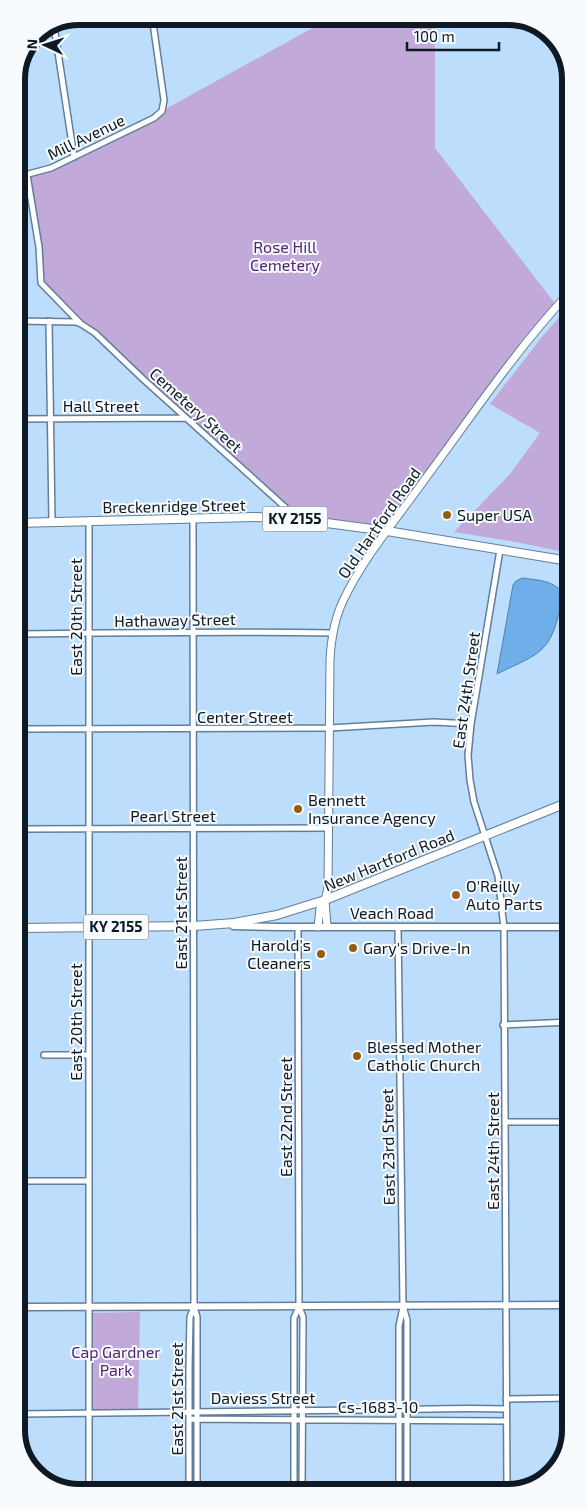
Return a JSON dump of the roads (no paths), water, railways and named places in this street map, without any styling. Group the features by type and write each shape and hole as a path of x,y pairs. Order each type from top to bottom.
{"main road":[{"name":"Old Hartford Road","path":"325,900 328,888 330,660 332,633 338,612 354,580 387,532 517,354 562,301"},
{"name":"Breckenridge Street","path":"25,523 289,518 562,561"},
{"name":"New Hartford Road","path":"214,925 234,924 270,917 325,900 562,805"},
{"path":"325,900 327,926"},
{"path":"318,927 320,908 325,900"},
{"name":"KY 2155","path":"25,928 214,925"}],"street":[{"name":"Mill Avenue","path":"27,174 51,168 154,118 162,111 164,100 153,25"},
{"path":"55,31 74,156"},
{"name":"Cemetery Street","path":"27,174 39,247 41,283 81,324 95,333 286,508 289,518"},
{"path":"25,321 76,322 81,324"},
{"path":"49,321 52,522"},
{"name":"Hall Street","path":"25,419 186,418"},
{"name":"East 21st Street","path":"193,519 194,1307 197,1317 197,1484"},
{"name":"East 20th Street","path":"89,521 89,1484"},
{"name":"East 24th Street","path":"500,550 471,724 468,755 474,802 498,876 504,928 506,1484"},
{"name":"Hathaway Street","path":"25,634 332,633"},
{"name":"Center Street","path":"25,730 329,728 434,722 471,724"},
{"name":"Pearl Street","path":"25,829 329,828"},
{"name":"Veach Road","path":"214,925 562,927"},
{"name":"East 22nd Street","path":"298,927 299,1307 303,1317 302,1484"},
{"name":"East 23rd Street","path":"398,927 404,1306 407,1320 407,1484"},
{"path":"503,1025 562,1022"},
{"path":"44,1055 89,1055"},
{"path":"506,1122 562,1122"},
{"path":"25,1181 89,1181"},
{"name":"East 23rd Street","path":"399,1484 399,1326 404,1306"},
{"path":"25,1308 562,1306"},
{"name":"East 21st Street","path":"189,1484 190,1317 194,1307"},
{"name":"East 22nd Street","path":"294,1484 294,1318 299,1307"},
{"path":"506,1398 562,1398"},
{"name":"Daviess Street","path":"25,1414 456,1408 506,1410"},
{"name":"Cs-1683-10","path":"190,1419 506,1421"}],"water":[{"path":"522,578 550,583 562,592 562,598 553,631 546,645 526,660 497,674 513,585"}],"place":[{"name":"Super USA","path":"447,515"},
{"name":"Bennett Insurance Agency","path":"298,809"},
{"name":"O'Reilly Auto Parts","path":"456,895"},
{"name":"Gary's Drive-In","path":"353,948"},
{"name":"Harold's Cleaners","path":"321,954"},
{"name":"Blessed Mother Catholic Church","path":"357,1056"}],"park label":[{"name":"Rose Hill Cemetery","path":"285,256"},
{"name":"Cap Gardner Park","path":"116,1361"}]}
